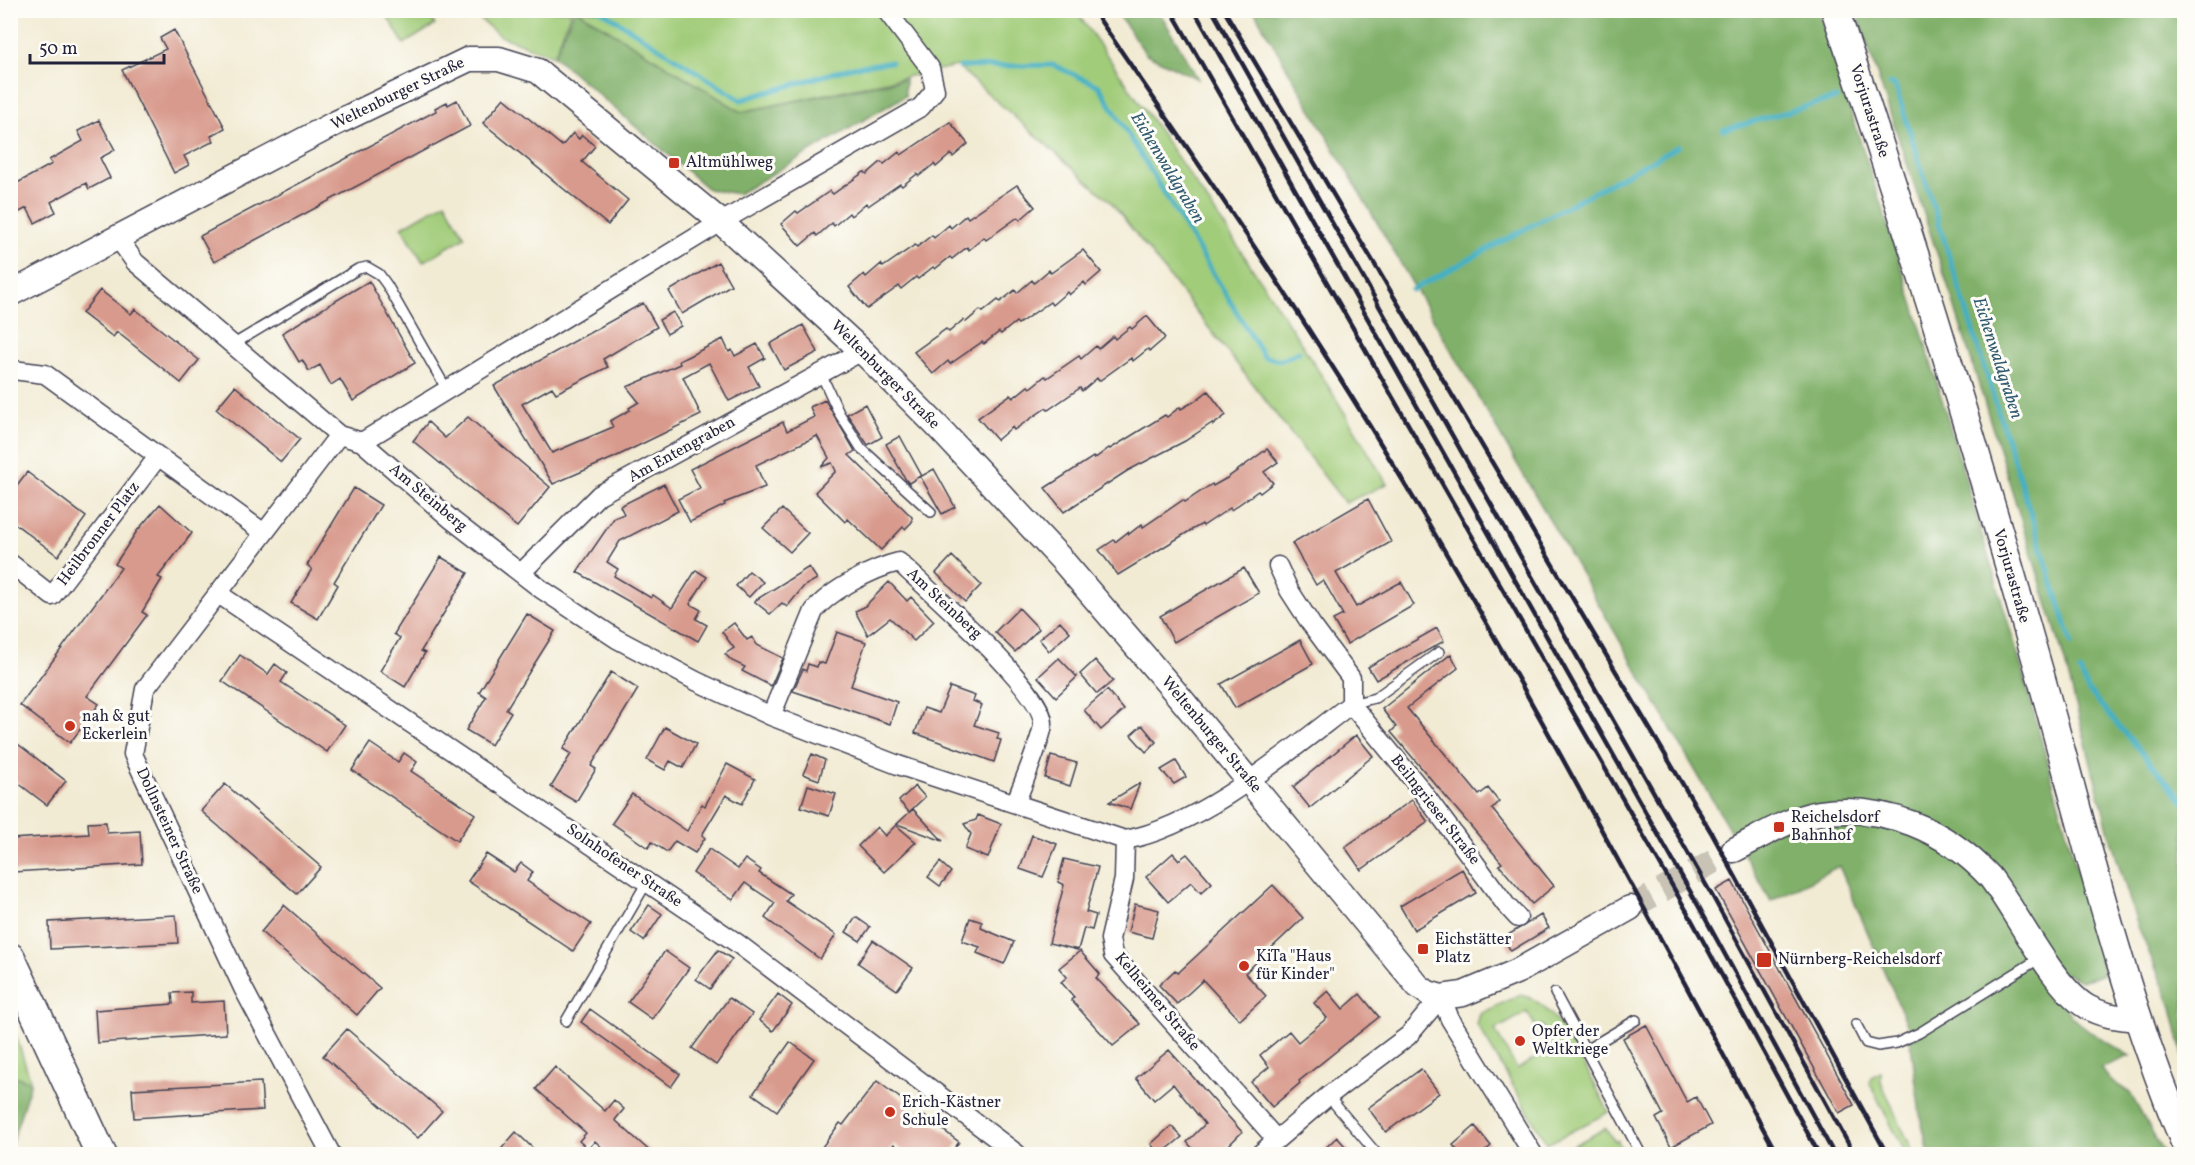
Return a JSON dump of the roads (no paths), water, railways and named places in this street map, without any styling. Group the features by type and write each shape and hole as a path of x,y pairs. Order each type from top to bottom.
{"main road":[{"name":"Vorjurastraße","path":"1835,10 1873,122 1987,493 2136,1019 2184,1142"},
{"path":"10,958 101,1155"}],"street":[{"path":"362,442 722,222 921,107 935,90 930,68 886,10"},
{"name":"Weltenburger Straße","path":"10,294 334,124 469,59 499,59 538,71 722,222 862,351 1062,560 1412,979 1428,993 1441,997"},
{"name":"Am Steinberg","path":"118,238 135,262 339,435 362,442 452,519 521,573 616,639 696,681 771,716 898,765 1016,802 1125,840"},
{"name":"Am Entengraben","path":"521,573 599,495 862,351"},
{"path":"13,370 45,374 157,458 264,533"},
{"name":"Dollnsteiner Straße","path":"331,1155 243,988 133,754 145,689 220,595 339,435"},
{"name":"Heilbronner Platz","path":"10,563 52,596 157,458"},
{"name":"Am Steinberg","path":"771,716 814,611 822,600 883,566 899,562 999,656 1040,709 1043,724 1016,802"},
{"path":"1125,840 1149,835 1168,827 1249,782 1351,704 1351,678 1311,624 1289,590 1278,566"},
{"name":"Solnhofener Straße","path":"220,595 761,961 1017,1155"},
{"name":"Beilngrieser Straße","path":"1351,704 1419,787 1518,918"},
{"path":"1734,850 1779,827 1817,813 1850,811 1910,821 1940,835 1976,862 2002,894 2061,983 2086,1006 2105,1014 2136,1019"},
{"name":"Kelheimer Straße","path":"1125,840 1124,879 1110,939 1113,955 1276,1139"},
{"path":"1260,1155 1328,1096 1408,1036 1441,997 1462,994 1518,971 1630,908"},
{"path":"1441,997 1450,1019 1533,1155"}],"lane":[{"path":"234,344 358,269 367,267 380,274 447,390"},
{"path":"821,374 839,413 861,448 931,512"},
{"path":"1351,704 1375,698 1440,652"},
{"path":"566,1022 647,882"},
{"path":"1856,1024 1866,1043 1878,1046 1897,1043 1919,1033 2043,955"},
{"path":"1555,993 1641,1155"},
{"path":"1584,1051 1636,1020"},
{"path":"1328,1096 1377,1155"}],"waterway":[{"name":"Eichenwaldgraben","path":"600,10 741,100 853,67 891,62"},
{"name":"Eichenwaldgraben","path":"959,67 1053,65 1099,86 1264,357 1282,360 1299,352"},
{"name":"Eichenwaldgraben","path":"1890,84 1895,85 2072,644"},
{"name":"Eichenwaldgraben","path":"1723,130 1836,98"},
{"name":"Eichenwaldgraben","path":"1412,290 1679,146"},
{"name":"Eichenwaldgraben","path":"2080,671 2088,690 2184,802"}],"tunnel":[{"path":"1630,908 1734,850"}],"railway":[{"path":"1093,10 1240,226 1382,446 1535,709 1777,1154"},
{"path":"1171,10 1689,915 1819,1154"},
{"path":"1194,10 1699,907 1834,1154"},
{"path":"1212,10 1714,899 1854,1154"},
{"path":"1224,10 1711,832 1887,1154"}],"place":[{"name":"Altmühlweg","path":"674,163"},
{"name":"nah & gut Eckerlein","path":"70,726"},
{"name":"Reichelsdorf Bahnhof","path":"1779,827"},
{"name":"Eichstätter Platz","path":"1423,949"},
{"name":"Nürnberg-Reichelsdorf","path":"1764,960"},
{"name":"KiTa \"Haus für Kinder\"","path":"1244,966"},
{"name":"Opfer der Weltkriege","path":"1520,1041"},
{"name":"Erich-Kästner Schule","path":"890,1112"}]}
